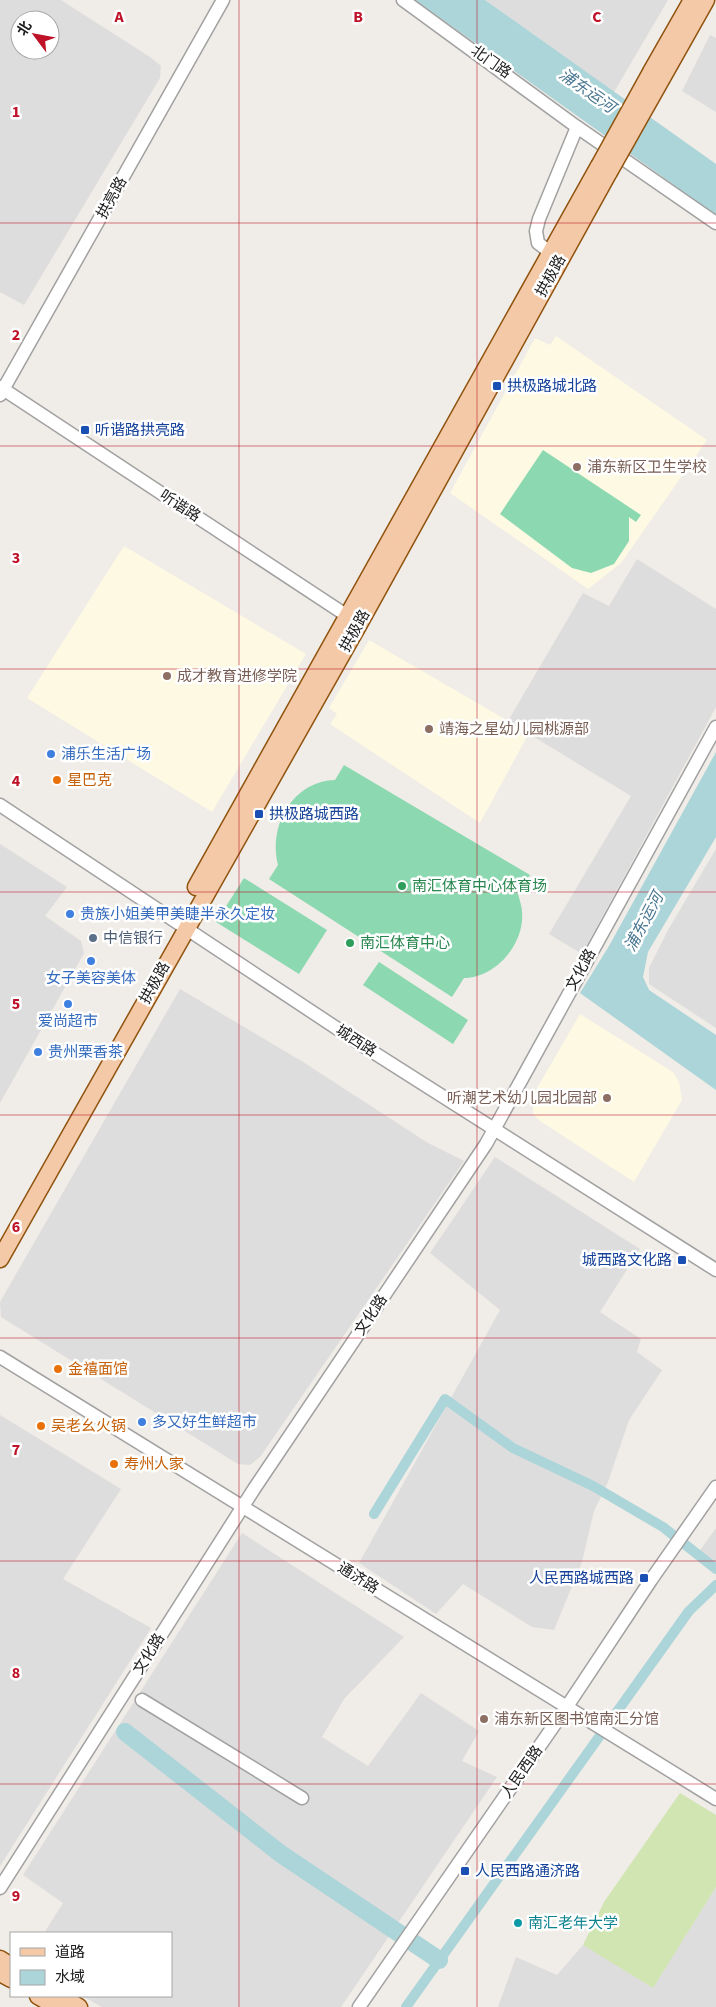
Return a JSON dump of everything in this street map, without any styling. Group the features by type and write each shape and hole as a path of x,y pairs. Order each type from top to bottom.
{"main road":[{"name":"拱极路","path":"0,1237 181,924 353,620 656,75 692,0"},
{"name":"拱极路","path":"656,75 706,0"},
{"name":"拱极路","path":"353,620 551,253 604,169"},
{"name":"拱极路","path":"0,1259 181,924"},
{"path":"40,1997 57,2007"},
{"path":"62,1997 79,2007"}],"street":[{"name":"拱亮路","path":"1,391 223,0"},
{"name":"北门路","path":"403,0 542,99 577,127 716,223"},
{"path":"551,253 538,243 537,225 577,127"},
{"name":"听谐路","path":"1,391 353,620"},
{"name":"文化路","path":"0,1888 242,1507 495,1129 510,1098 716,727"},
{"name":"城西路","path":"0,805 364,1047 716,1270"},
{"name":"通济路","path":"0,1357 716,1799"},
{"name":"人民西路","path":"359,2007 398,1954 716,1486"},
{"path":"142,1700 302,1798"}],"shaded area":[{"path":"0,0 61,0 150,57 161,66 160,78 24,305 0,292"},
{"path":"485,0 668,0 614,92"},
{"path":"710,35 716,38 716,112 682,91"},
{"name":"浦东新区卫生学校","path":"556,336 707,440 621,563 588,589 450,493 535,338 550,345"},
{"name":"成才教育进修学院","path":"124,546 306,654 212,812 27,698"},
{"path":"637,559 716,609 716,707 582,954 549,934 631,796 508,721 583,593 609,606"},
{"name":"靖海之星幼儿园桃源部","path":"369,640 529,733 480,823 330,724 337,714 329,708"},
{"path":"0,844 67,887 45,916 81,941 84,953 0,1103"},
{"path":"716,849 716,1028 649,984 649,968 668,930"},
{"path":"180,989 303,1062 428,1143 464,1161 260,1457 250,1465 238,1464 1,1317 0,1302"},
{"name":"听潮艺术幼儿园北园部","path":"580,1014 673,1072 679,1082 682,1100 634,1182 540,1121 533,1114 533,1095"},
{"path":"495,1157 640,1249 600,1312 641,1339 637,1352 662,1370 629,1420 608,1482 594,1511 582,1562 554,1630 532,1627 463,1584 436,1614 359,1563 500,1310 430,1253"},
{"path":"0,1415 121,1489 63,1579 151,1628 0,1866"},
{"path":"716,1528 716,1566 698,1553"},
{"path":"242,1533 404,1637 344,1699 322,1737 368,1766 421,1693 479,1731 462,1761 497,1777 341,2007 102,2007 84,1997 172,1997 172,1932 45,1932 63,1903 23,1875"},
{"path":"716,1887 716,2007 498,2007 516,1957 557,1975 583,1945 653,1987"}],"green space":[{"path":"543,450 641,515 636,522 629,517 629,541 614,564 591,573 572,568 500,514"},
{"name":"南汇体育中心体育场","path":"344,765 530,875 518,893 522,910 522,924 519,936 513,947 497,966 476,976 464,978 452,997 269,879 278,865 277,836 280,822 287,809 295,797 307,788 320,782 335,780"},
{"path":"244,878 327,930 299,974 216,922"},
{"path":"379,962 468,1020 453,1044 363,985"},
{"path":"680,1793 716,1815 716,1887 653,1988 583,1945 604,1902"}],"water":[{"name":"浦东运河","path":"415,0 485,0 716,164 716,215"},
{"name":"浦东运河","path":"716,752 716,837 648,952 643,977 649,990 716,1035 716,1090 580,993 609,946"}],"waterway":[{"path":"374,1514 445,1399 513,1448 593,1486 663,1527 716,1569"},
{"path":"406,2007 689,1611 716,1585"},
{"path":"125,1732 281,1854 439,1960"}],"place":[{"name":"拱极路城北路","path":"497,386"},
{"name":"听谐路拱亮路","path":"85,430"},
{"name":"浦东新区卫生学校","path":"577,467"},
{"name":"成才教育进修学院","path":"167,676"},
{"name":"靖海之星幼儿园桃源部","path":"429,729"},
{"name":"浦乐生活广场","path":"51,754"},
{"name":"星巴克","path":"57,780"},
{"name":"拱极路城西路","path":"259,814"},
{"name":"南汇体育中心体育场","path":"402,886"},
{"name":"贵族小姐美甲美睫半永久定妆","path":"70,914"},
{"name":"中信银行","path":"93,938"},
{"name":"南汇体育中心","path":"350,943"},
{"name":"女子美容美体","path":"91,961"},
{"name":"爱尚超市","path":"68,1004"},
{"name":"贵州栗香茶","path":"38,1052"},
{"name":"听潮艺术幼儿园北园部","path":"607,1098"},
{"name":"城西路文化路","path":"682,1260"},
{"name":"金禧面馆","path":"58,1369"},
{"name":"多又好生鲜超市","path":"142,1422"},
{"name":"吴老幺火锅","path":"41,1426"},
{"name":"寿州人家","path":"114,1464"},
{"name":"人民西路城西路","path":"644,1578"},
{"name":"浦东新区图书馆南汇分馆","path":"484,1719"},
{"name":"人民西路通济路","path":"465,1871"},
{"name":"南汇老年大学","path":"518,1923"}]}
